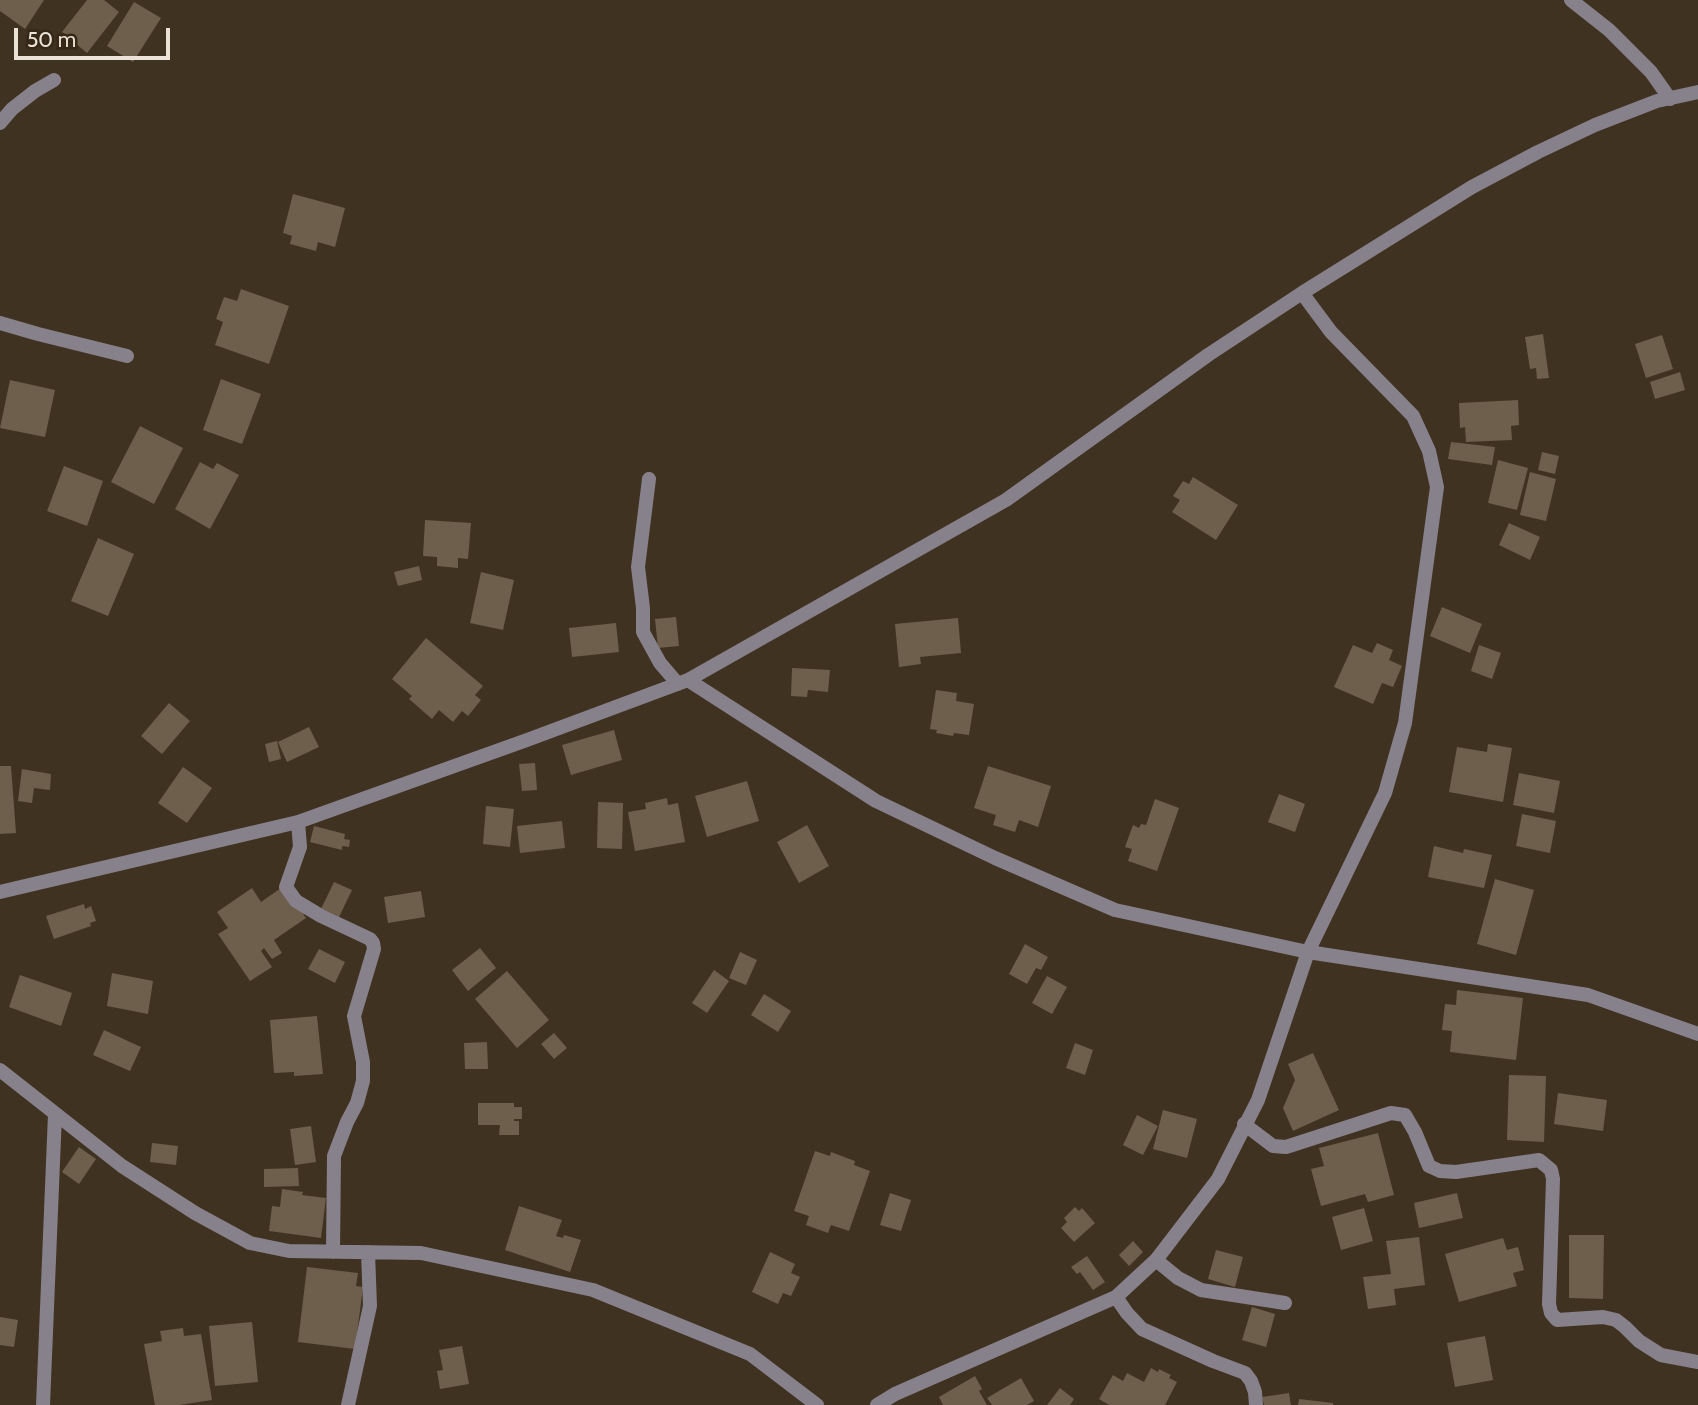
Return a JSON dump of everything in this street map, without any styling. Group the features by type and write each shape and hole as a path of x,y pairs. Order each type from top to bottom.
{"street":[{"path":"1571,0 1609,30 1651,72 1670,99"},
{"path":"0,123 12,109 54,80"},
{"path":"0,892 298,822 683,682 1006,500 1208,355 1472,187 1595,125 1657,101 1698,92"},
{"path":"877,1405 895,1394 1116,1297 1156,1260 1218,1179 1258,1100 1308,951 1385,793 1405,723 1437,487 1429,451 1413,416 1331,332 1302,293"},
{"path":"0,323 127,356"},
{"path":"649,480 638,567 643,632 660,663 683,682 876,802 1115,910 1308,951 1588,995 1698,1034"},
{"path":"298,822 300,847 286,887 296,901 304,906 370,939 374,949 354,1016 363,1062 363,1081 334,1156 332,1252"},
{"path":"0,1070 122,1166 195,1213 250,1243 289,1251 421,1253 593,1290 750,1354 817,1405"},
{"path":"1244,1124 1273,1146 1286,1147 1391,1113 1405,1115 1429,1166 1440,1171 1456,1172 1539,1160 1551,1170 1553,1179 1549,1304 1557,1321 1603,1317 1616,1320 1639,1341 1661,1355 1698,1363"},
{"path":"43,1405 55,1114"},
{"path":"348,1405 370,1306 368,1252"},
{"path":"1156,1260 1178,1278 1201,1290 1285,1303"},
{"path":"1116,1297 1142,1329 1213,1362 1245,1373 1255,1392 1256,1405"}],"building":[{"path":"0,0 44,0 25,29 0,11"},
{"path":"87,0 104,0 119,12 87,53 62,32"},
{"path":"134,2 161,18 133,62 107,46"},
{"path":"293,194 345,208 335,247 318,242 316,251 290,244 292,236 283,233"},
{"path":"241,289 289,306 269,364 215,345 223,322 216,319 224,297 237,301"},
{"path":"1543,334 1549,378 1537,379 1536,368 1530,369 1525,337"},
{"path":"1662,335 1673,369 1646,378 1635,344"},
{"path":"1680,372 1685,390 1655,399 1650,382"},
{"path":"221,379 261,394 242,444 203,430"},
{"path":"10,380 55,390 45,437 0,428"},
{"path":"1518,400 1519,425 1511,426 1512,440 1466,442 1465,427 1460,428 1459,403"},
{"path":"140,426 183,448 154,504 111,482"},
{"path":"1451,442 1495,447 1492,465 1448,459"},
{"path":"1542,452 1559,456 1555,474 1538,470"},
{"path":"1498,460 1528,468 1517,510 1488,503"},
{"path":"200,462 213,469 217,463 239,475 210,529 175,509"},
{"path":"64,466 103,481 87,526 47,511"},
{"path":"1530,472 1556,479 1546,521 1520,515"},
{"path":"1193,477 1238,505 1216,540 1172,512 1180,500 1173,496 1183,481 1189,484"},
{"path":"425,520 471,523 468,559 458,558 458,568 437,566 437,557 423,556"},
{"path":"1509,523 1540,537 1530,560 1499,545"},
{"path":"98,538 134,554 108,616 71,601"},
{"path":"419,566 422,580 398,586 394,572"},
{"path":"481,572 514,580 503,630 470,623"},
{"path":"1442,607 1482,624 1470,653 1430,636"},
{"path":"676,617 679,646 658,648 655,619"},
{"path":"958,618 961,653 920,657 921,664 899,667 895,624"},
{"path":"616,623 619,652 572,657 569,628"},
{"path":"426,638 483,686 475,695 481,700 468,716 462,711 453,722 439,710 432,719 409,699 412,696 392,679"},
{"path":"1377,643 1393,650 1389,660 1402,666 1393,687 1382,683 1373,704 1334,687 1353,645 1372,653"},
{"path":"1479,645 1501,653 1492,679 1471,671"},
{"path":"792,668 830,670 828,692 808,690 807,697 791,696"},
{"path":"936,690 957,693 956,701 974,704 969,735 954,733 953,736 930,729"},
{"path":"169,703 190,721 162,754 141,736"},
{"path":"309,727 319,747 287,762 278,742"},
{"path":"614,730 622,760 571,775 562,745"},
{"path":"277,741 281,759 269,762 265,744"},
{"path":"1488,744 1512,748 1503,802 1449,792 1457,747 1487,752"},
{"path":"535,763 537,790 522,791 519,764"},
{"path":"0,766 11,766 16,833 0,834"},
{"path":"988,766 1051,786 1038,827 1019,820 1015,832 993,825 996,815 974,808"},
{"path":"183,767 212,788 187,823 158,803"},
{"path":"22,769 51,774 50,790 34,788 32,803 18,801"},
{"path":"1519,773 1560,781 1554,813 1513,805"},
{"path":"747,781 759,821 707,837 695,796"},
{"path":"1279,794 1305,804 1295,832 1268,822"},
{"path":"667,798 668,805 678,803 685,842 635,851 628,812 646,809 645,803"},
{"path":"1155,799 1179,808 1157,871 1128,861 1132,849 1125,847 1133,825 1139,828 1141,824 1146,825"},
{"path":"598,802 623,803 622,849 597,848"},
{"path":"486,806 514,809 510,847 483,844"},
{"path":"1522,814 1556,821 1550,853 1516,846"},
{"path":"562,821 565,848 520,853 517,826"},
{"path":"807,825 829,866 799,883 777,842"},
{"path":"314,826 345,834 344,839 350,840 349,847 342,846 342,850 310,842"},
{"path":"1434,846 1463,853 1464,849 1492,855 1484,888 1428,877"},
{"path":"1495,879 1534,890 1516,955 1477,944"},
{"path":"334,882 352,890 339,917 321,909"},
{"path":"284,886 306,918 274,940 282,953 272,959 264,948 261,951 272,967 250,981 218,934 228,928 217,912 252,888 261,902"},
{"path":"421,891 425,917 388,923 384,897"},
{"path":"84,904 85,909 91,906 96,921 90,923 91,926 54,939 46,916"},
{"path":"1025,944 1048,957 1041,970 1036,968 1027,984 1009,974"},
{"path":"480,948 496,968 468,991 452,970"},
{"path":"319,949 345,962 335,983 308,969"},
{"path":"740,952 757,960 746,985 729,978"},
{"path":"714,970 729,981 707,1013 692,1003"},
{"path":"507,971 549,1020 517,1048 475,999"},
{"path":"112,973 153,981 148,1014 107,1006"},
{"path":"20,975 72,993 61,1026 9,1007"},
{"path":"1047,976 1067,987 1052,1014 1032,1003"},
{"path":"1457,990 1523,998 1516,1060 1450,1052 1452,1031 1442,1030 1445,1004 1456,1005"},
{"path":"764,994 791,1011 778,1032 751,1015"},
{"path":"317,1016 323,1074 294,1076 294,1072 274,1073 270,1020"},
{"path":"104,1030 141,1047 130,1071 93,1055"},
{"path":"554,1033 567,1048 554,1059 541,1044"},
{"path":"487,1042 488,1069 465,1069 464,1043"},
{"path":"1075,1043 1093,1050 1085,1075 1066,1068"},
{"path":"1313,1053 1339,1110 1293,1131 1283,1108 1295,1080 1288,1064"},
{"path":"1509,1075 1546,1076 1544,1142 1507,1140"},
{"path":"1558,1093 1607,1100 1603,1131 1554,1124"},
{"path":"478,1103 514,1103 514,1107 522,1107 522,1119 514,1119 519,1121 519,1135 499,1135 500,1125 478,1125"},
{"path":"1163,1110 1197,1119 1187,1158 1153,1149"},
{"path":"1137,1115 1158,1126 1143,1155 1123,1145"},
{"path":"311,1126 316,1162 295,1165 290,1129"},
{"path":"1378,1133 1394,1195 1368,1202 1365,1194 1321,1206 1311,1169 1324,1166 1319,1148"},
{"path":"152,1143 178,1146 176,1165 150,1162"},
{"path":"79,1147 96,1159 79,1184 62,1172"},
{"path":"815,1151 830,1156 831,1152 855,1161 854,1165 870,1171 849,1231 831,1225 828,1233 806,1225 809,1216 794,1211"},
{"path":"298,1168 299,1186 264,1187 264,1169"},
{"path":"282,1189 326,1198 321,1238 269,1231 272,1206 280,1207"},
{"path":"890,1193 911,1200 901,1231 880,1225"},
{"path":"1457,1193 1463,1218 1419,1228 1414,1203"},
{"path":"519,1206 562,1220 556,1236 563,1238 564,1235 581,1240 570,1272 505,1250"},
{"path":"1075,1207 1079,1211 1082,1208 1095,1223 1074,1242 1061,1228 1067,1222 1064,1218"},
{"path":"1364,1208 1373,1241 1341,1250 1332,1217"},
{"path":"1569,1235 1604,1235 1603,1299 1569,1298"},
{"path":"1419,1237 1425,1285 1394,1289 1396,1305 1368,1309 1363,1277 1391,1274 1386,1241"},
{"path":"1503,1238 1507,1250 1518,1247 1524,1270 1513,1273 1517,1286 1459,1302 1445,1254"},
{"path":"1133,1241 1143,1252 1129,1266 1119,1255"},
{"path":"1216,1250 1243,1257 1235,1287 1208,1279"},
{"path":"770,1252 795,1264 791,1273 800,1277 791,1296 783,1293 778,1304 752,1292"},
{"path":"1087,1256 1105,1282 1093,1290 1080,1272 1077,1274 1071,1267"},
{"path":"307,1267 358,1273 356,1286 363,1287 355,1349 298,1342"},
{"path":"1252,1307 1275,1314 1266,1347 1242,1340"},
{"path":"0,1317 18,1320 14,1347 0,1345"},
{"path":"252,1322 258,1382 215,1386 209,1326"},
{"path":"183,1328 184,1336 201,1334 212,1400 155,1405 144,1344 162,1341 160,1331"},
{"path":"1485,1336 1493,1380 1455,1387 1447,1343"},
{"path":"462,1346 469,1384 440,1389 437,1371 443,1370 439,1350"},
{"path":"1151,1368 1171,1375 1169,1378 1177,1382 1165,1405 1109,1405 1099,1399 1113,1375 1123,1381 1127,1373 1144,1382"},
{"path":"975,1376 987,1405 943,1405 939,1397"},
{"path":"1021,1378 1034,1401 1027,1405 992,1405 987,1398"},
{"path":"1060,1388 1074,1399 1070,1405 1047,1405"},
{"path":"1289,1393 1291,1405 1264,1405 1262,1397"},
{"path":"1299,1399 1333,1403 1333,1405 1298,1405"}]}
